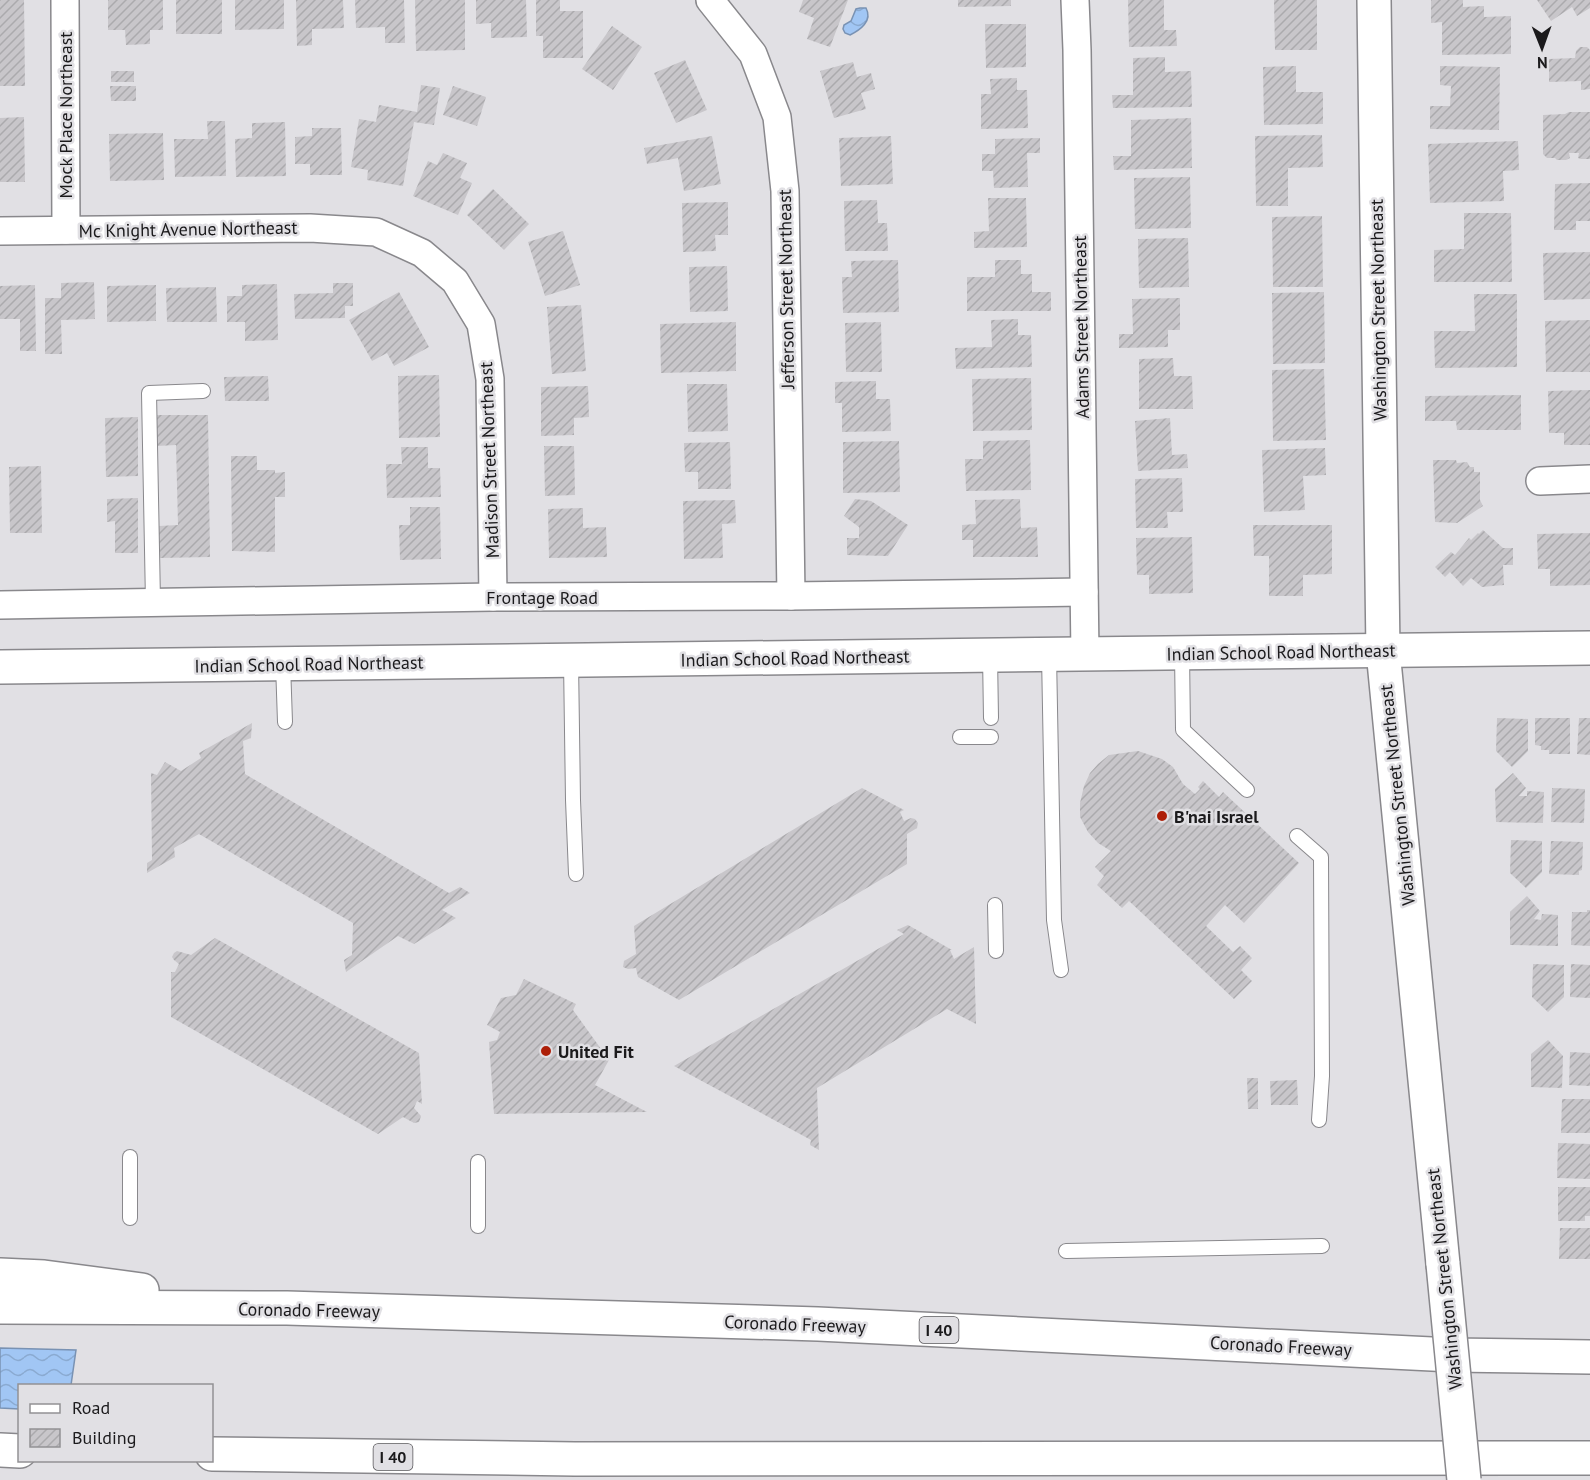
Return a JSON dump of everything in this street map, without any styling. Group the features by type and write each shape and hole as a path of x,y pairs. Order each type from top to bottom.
{"main road":[{"name":"Washington Street Northeast","path":"1374,0 1383,651 1464,1480"},
{"name":"Indian School Road Northeast","path":"0,667 1590,648"},
{"path":"0,1275 55,1279 287,1308"},
{"name":"Coronado Freeway","path":"0,1307 287,1308 818,1324 1452,1354 1590,1357"},
{"path":"0,1450 18,1451"},
{"name":"I 40","path":"213,1454 575,1460 1590,1458"},
{"path":"509,1480 575,1460"}],"street":[{"name":"Mock Place Northeast","path":"65,0 66,230"},
{"name":"Jefferson Street Northeast","path":"712,0 753,54 777,117 785,191 791,596"},
{"name":"Adams Street Northeast","path":"1075,0 1084,655"},
{"name":"Mc Knight Avenue Northeast","path":"0,231 310,228 376,232"},
{"name":"Madison Street Northeast","path":"376,232 422,253 455,281 481,324 490,379 493,597"},
{"path":"1540,481 1590,479"},
{"name":"Frontage Road","path":"0,604 1084,592"}],"lane":[{"path":"153,602 149,393 203,391"},
{"path":"1182,653 1183,730 1247,790"},
{"path":"1049,655 1054,920 1060,970"},
{"path":"990,656 992,718"},
{"path":"571,661 576,873"},
{"path":"283,664 285,722"},
{"path":"960,736 991,737"},
{"path":"1297,836 1321,857 1322,1076 1319,1120"},
{"path":"995,905 996,951"},
{"path":"130,1157 130,1218"},
{"path":"478,1162 478,1226"},
{"path":"1066,1251 1322,1246"}],"water":[{"path":"866,8 867,21 854,33 850,35 845,33 844,25 851,21 856,9"},
{"path":"0,1348 76,1350 71,1384 18,1384 18,1409 0,1408"}],"building":[{"path":"0,0 24,0 25,86 0,86"},
{"path":"108,0 163,0 163,30 150,30 150,44 126,45 125,30 108,30"},
{"path":"176,0 222,0 222,34 176,34"},
{"path":"235,0 284,0 284,29 235,30"},
{"path":"296,0 343,0 344,28 312,29 312,45 297,46"},
{"path":"355,0 404,0 405,43 385,43 385,27 356,28"},
{"path":"415,0 465,0 465,50 416,51"},
{"path":"476,0 526,0 527,37 491,38 491,23 476,24"},
{"path":"536,0 560,0 560,11 583,11 583,58 543,58 543,36 536,36"},
{"path":"803,0 848,0 830,47 807,39 814,18 799,12"},
{"path":"958,0 1011,0 1011,6 958,7"},
{"path":"1128,0 1164,0 1164,30 1176,30 1177,46 1129,47"},
{"path":"1274,0 1317,0 1317,50 1275,50"},
{"path":"1431,0 1463,0 1463,7 1484,6 1484,17 1511,16 1511,54 1442,55 1442,22 1431,23"},
{"path":"1537,0 1590,0 1590,8 1577,16 1572,7 1551,21"},
{"path":"985,24 1026,24 1026,67 986,68"},
{"path":"612,26 642,47 613,90 582,69"},
{"path":"1580,47 1587,47 1590,50 1590,89 1581,90 1581,81 1549,82 1549,59 1575,58 1576,51"},
{"path":"1165,57 1165,72 1191,71 1192,107 1113,108 1112,95 1133,95 1133,58"},
{"path":"685,60 707,110 676,123 654,73"},
{"path":"853,62 857,77 871,73 875,89 861,93 866,109 834,118 820,71"},
{"path":"1296,66 1296,92 1323,92 1323,124 1264,125 1263,67"},
{"path":"1440,66 1500,67 1499,130 1430,129 1430,106 1450,106 1451,86 1440,85"},
{"path":"111,71 134,71 134,82 111,82"},
{"path":"1017,78 1017,90 1027,90 1028,128 981,129 981,94 991,94 990,79"},
{"path":"421,85 440,88 434,125 414,122 403,186 367,180 368,170 351,167 359,119 376,122 379,105 417,112"},
{"path":"110,86 136,86 136,101 111,101"},
{"path":"453,86 486,97 477,126 443,115"},
{"path":"1590,112 1590,159 1578,158 1579,153 1569,153 1570,158 1566,160 1547,158 1543,154 1543,115"},
{"path":"24,117 25,182 0,182 0,118"},
{"path":"1191,118 1192,168 1114,170 1113,156 1131,156 1131,120"},
{"path":"207,121 225,121 226,176 175,177 174,139 208,139"},
{"path":"285,122 286,176 236,177 235,139 252,138 252,123"},
{"path":"312,128 341,128 342,175 310,175 310,164 295,164 295,137 312,136"},
{"path":"163,133 164,180 110,181 109,134"},
{"path":"1322,135 1323,167 1288,168 1288,206 1256,206 1255,136"},
{"path":"712,136 721,184 684,191 678,158 647,164 644,148"},
{"path":"891,136 893,184 841,186 839,138"},
{"path":"1040,138 1040,153 1027,153 1028,187 994,188 993,171 982,171 982,154 995,154 995,139"},
{"path":"1518,141 1519,170 1503,171 1504,201 1430,203 1428,144"},
{"path":"443,153 467,163 460,178 472,183 458,215 413,196 428,161 437,165"},
{"path":"1190,177 1191,228 1135,229 1134,178"},
{"path":"1590,183 1590,221 1576,221 1576,230 1554,230 1555,184"},
{"path":"493,189 529,224 504,250 467,215"},
{"path":"988,198 1026,198 1027,247 974,248 974,232 989,231"},
{"path":"877,200 878,223 887,223 888,251 845,251 844,201"},
{"path":"728,202 728,235 715,235 716,251 683,252 682,203"},
{"path":"1464,213 1511,213 1512,282 1434,282 1434,250 1464,249"},
{"path":"1322,216 1323,287 1273,287 1272,217"},
{"path":"563,231 580,285 545,296 528,242"},
{"path":"1188,238 1189,287 1139,288 1138,239"},
{"path":"1590,252 1590,299 1544,300 1543,253"},
{"path":"898,260 899,312 843,313 842,277 852,277 851,261"},
{"path":"995,260 1021,260 1021,274 1032,274 1032,292 1051,292 1051,311 967,311 967,277 995,277"},
{"path":"727,266 728,311 690,312 689,267"},
{"path":"94,282 95,319 61,320 62,354 45,354 45,298 61,298 61,283"},
{"path":"333,283 353,283 353,306 345,306 345,318 295,319 294,294 333,293"},
{"path":"277,284 278,340 245,341 245,322 227,322 227,296 242,296 242,285"},
{"path":"35,285 36,351 20,351 20,319 0,319 0,286"},
{"path":"156,285 156,321 107,322 107,286"},
{"path":"216,287 217,322 167,322 166,288"},
{"path":"399,292 429,347 394,366 387,353 372,361 349,320"},
{"path":"1324,292 1325,363 1273,364 1272,293"},
{"path":"1474,294 1517,294 1517,367 1435,368 1434,331 1475,331"},
{"path":"1180,298 1180,330 1168,330 1168,347 1119,348 1119,334 1133,334 1132,299"},
{"path":"581,305 586,371 552,374 547,307"},
{"path":"1018,319 1018,335 1031,335 1032,367 956,369 955,348 992,347 991,320"},
{"path":"1590,320 1590,372 1546,372 1545,321"},
{"path":"736,322 736,371 661,373 660,324"},
{"path":"881,322 882,372 846,372 845,323"},
{"path":"1173,358 1174,376 1192,376 1193,409 1139,409 1139,359"},
{"path":"1324,369 1326,440 1273,441 1272,370"},
{"path":"439,375 440,437 399,438 398,376"},
{"path":"268,376 269,401 225,401 224,377"},
{"path":"1031,378 1032,430 973,431 972,379"},
{"path":"876,381 876,399 890,399 891,431 842,432 842,403 835,403 835,382"},
{"path":"687,384 727,384 728,431 688,432"},
{"path":"588,386 589,417 574,418 574,435 541,436 541,387"},
{"path":"1590,390 1590,445 1564,445 1564,433 1549,433 1548,391"},
{"path":"1521,395 1521,430 1457,430 1456,421 1425,421 1425,396"},
{"path":"156,415 208,415 210,557 159,558 159,526 178,525 176,445 157,446"},
{"path":"138,417 138,476 106,477 105,418"},
{"path":"1170,418 1172,455 1187,454 1188,468 1138,471 1135,421"},
{"path":"1030,440 1031,490 966,491 965,459 983,459 983,441"},
{"path":"899,441 900,492 843,493 843,442"},
{"path":"730,442 731,489 698,489 698,472 685,472 684,443"},
{"path":"544,446 574,446 575,495 545,496"},
{"path":"401,447 428,447 428,468 440,468 441,497 387,498 386,464 402,464"},
{"path":"1325,448 1326,475 1303,476 1305,510 1264,512 1262,450"},
{"path":"231,456 257,456 257,470 285,472 285,497 275,497 275,552 232,551"},
{"path":"1433,460 1467,462 1470,467 1474,467 1474,472 1480,472 1480,500 1483,506 1457,523 1435,522"},
{"path":"41,466 42,533 10,533 9,467"},
{"path":"1182,478 1183,512 1167,512 1168,528 1136,528 1135,479"},
{"path":"138,498 138,553 115,553 115,521 107,522 107,499"},
{"path":"855,499 871,501 908,525 888,556 847,555 847,538 859,538 859,527 844,516"},
{"path":"1020,499 1021,528 1037,527 1038,557 973,557 973,540 962,540 962,525 976,524 975,500"},
{"path":"735,500 736,523 722,524 723,558 684,559 683,501"},
{"path":"410,507 440,507 441,559 400,560 399,525 410,525"},
{"path":"583,508 583,528 606,527 607,557 549,558 548,509"},
{"path":"1253,525 1332,525 1332,574 1303,575 1303,596 1269,596 1269,556 1254,556"},
{"path":"1483,530 1503,548 1513,548 1513,565 1503,565 1504,585 1482,587 1471,578 1463,586 1450,572 1445,577 1435,567 1451,552 1455,555 1469,538 1471,540"},
{"path":"1590,533 1590,585 1550,586 1550,569 1538,569 1537,534"},
{"path":"1192,537 1193,593 1149,594 1149,575 1137,575 1136,538"},
{"path":"1497,718 1528,719 1528,751 1512,767 1496,751"},
{"path":"1535,718 1570,718 1570,754 1549,754 1549,750 1541,750 1541,746 1535,745"},
{"path":"1579,718 1590,718 1590,755 1577,754"},
{"path":"252,723 251,738 243,741 245,774 449,893 460,887 470,893 442,910 456,918 414,944 398,936 346,972 344,960 352,955 353,923 199,834 174,848 175,857 147,873 147,863 152,860 151,773 157,775 165,762 181,771 201,758 199,753"},
{"path":"1138,751 1162,759 1173,767 1183,784 1195,794 1203,781 1219,797 1223,792 1299,863 1244,923 1225,905 1206,926 1233,952 1240,946 1252,958 1241,970 1252,981 1234,999 1129,901 1122,908 1097,885 1104,876 1095,867 1111,851 1098,843 1088,832 1080,817 1084,786 1090,773 1109,755"},
{"path":"1513,773 1526,788 1519,796 1527,796 1527,791 1544,792 1543,823 1496,822 1495,789"},
{"path":"862,788 904,810 900,812 904,821 911,818 918,823 917,828 907,834 907,864 679,1000 638,977 636,968 623,967 624,961 636,954 634,926"},
{"path":"1552,788 1585,789 1584,823 1551,822"},
{"path":"1511,840 1542,841 1542,872 1526,888 1510,873"},
{"path":"1551,841 1583,842 1582,870 1579,871 1579,875 1549,874"},
{"path":"1527,896 1540,911 1534,919 1541,920 1542,914 1558,915 1558,946 1510,945 1510,912"},
{"path":"1590,910 1590,946 1571,945 1572,912 1587,912"},
{"path":"908,925 952,950 950,950 954,959 974,947 976,1024 947,1009 817,1088 819,1150 810,1145 811,1140 674,1066 904,934 897,930"},
{"path":"215,938 419,1053 422,1104 417,1101 414,1108 421,1116 419,1122 414,1123 403,1117 378,1134 171,1017 171,972 175,972 179,964 172,957 174,953 177,951 191,955"},
{"path":"1533,964 1564,965 1564,997 1548,1012 1532,997"},
{"path":"1571,964 1590,965 1590,998 1570,997"},
{"name":"United Fit","path":"524,979 576,1004 573,1010 609,1060 595,1085 647,1112 494,1114 489,1042 497,1040 500,1032 487,1025 501,998 516,995"},
{"path":"1548,1040 1563,1056 1562,1088 1531,1087 1531,1054"},
{"path":"1570,1052 1590,1053 1590,1086 1569,1085"},
{"path":"1247,1078 1258,1078 1258,1109 1248,1109"},
{"path":"1297,1080 1298,1105 1271,1105 1270,1081"},
{"path":"1562,1099 1590,1099 1590,1133 1561,1133"},
{"path":"1558,1143 1590,1144 1590,1179 1557,1178"},
{"path":"1558,1187 1590,1187 1590,1216 1585,1216 1585,1221 1558,1221"},
{"path":"1560,1228 1590,1228 1590,1259 1559,1259"}],"place":[{"name":"B'nai Israel","path":"1162,816"},
{"name":"United Fit","path":"546,1051"}]}
